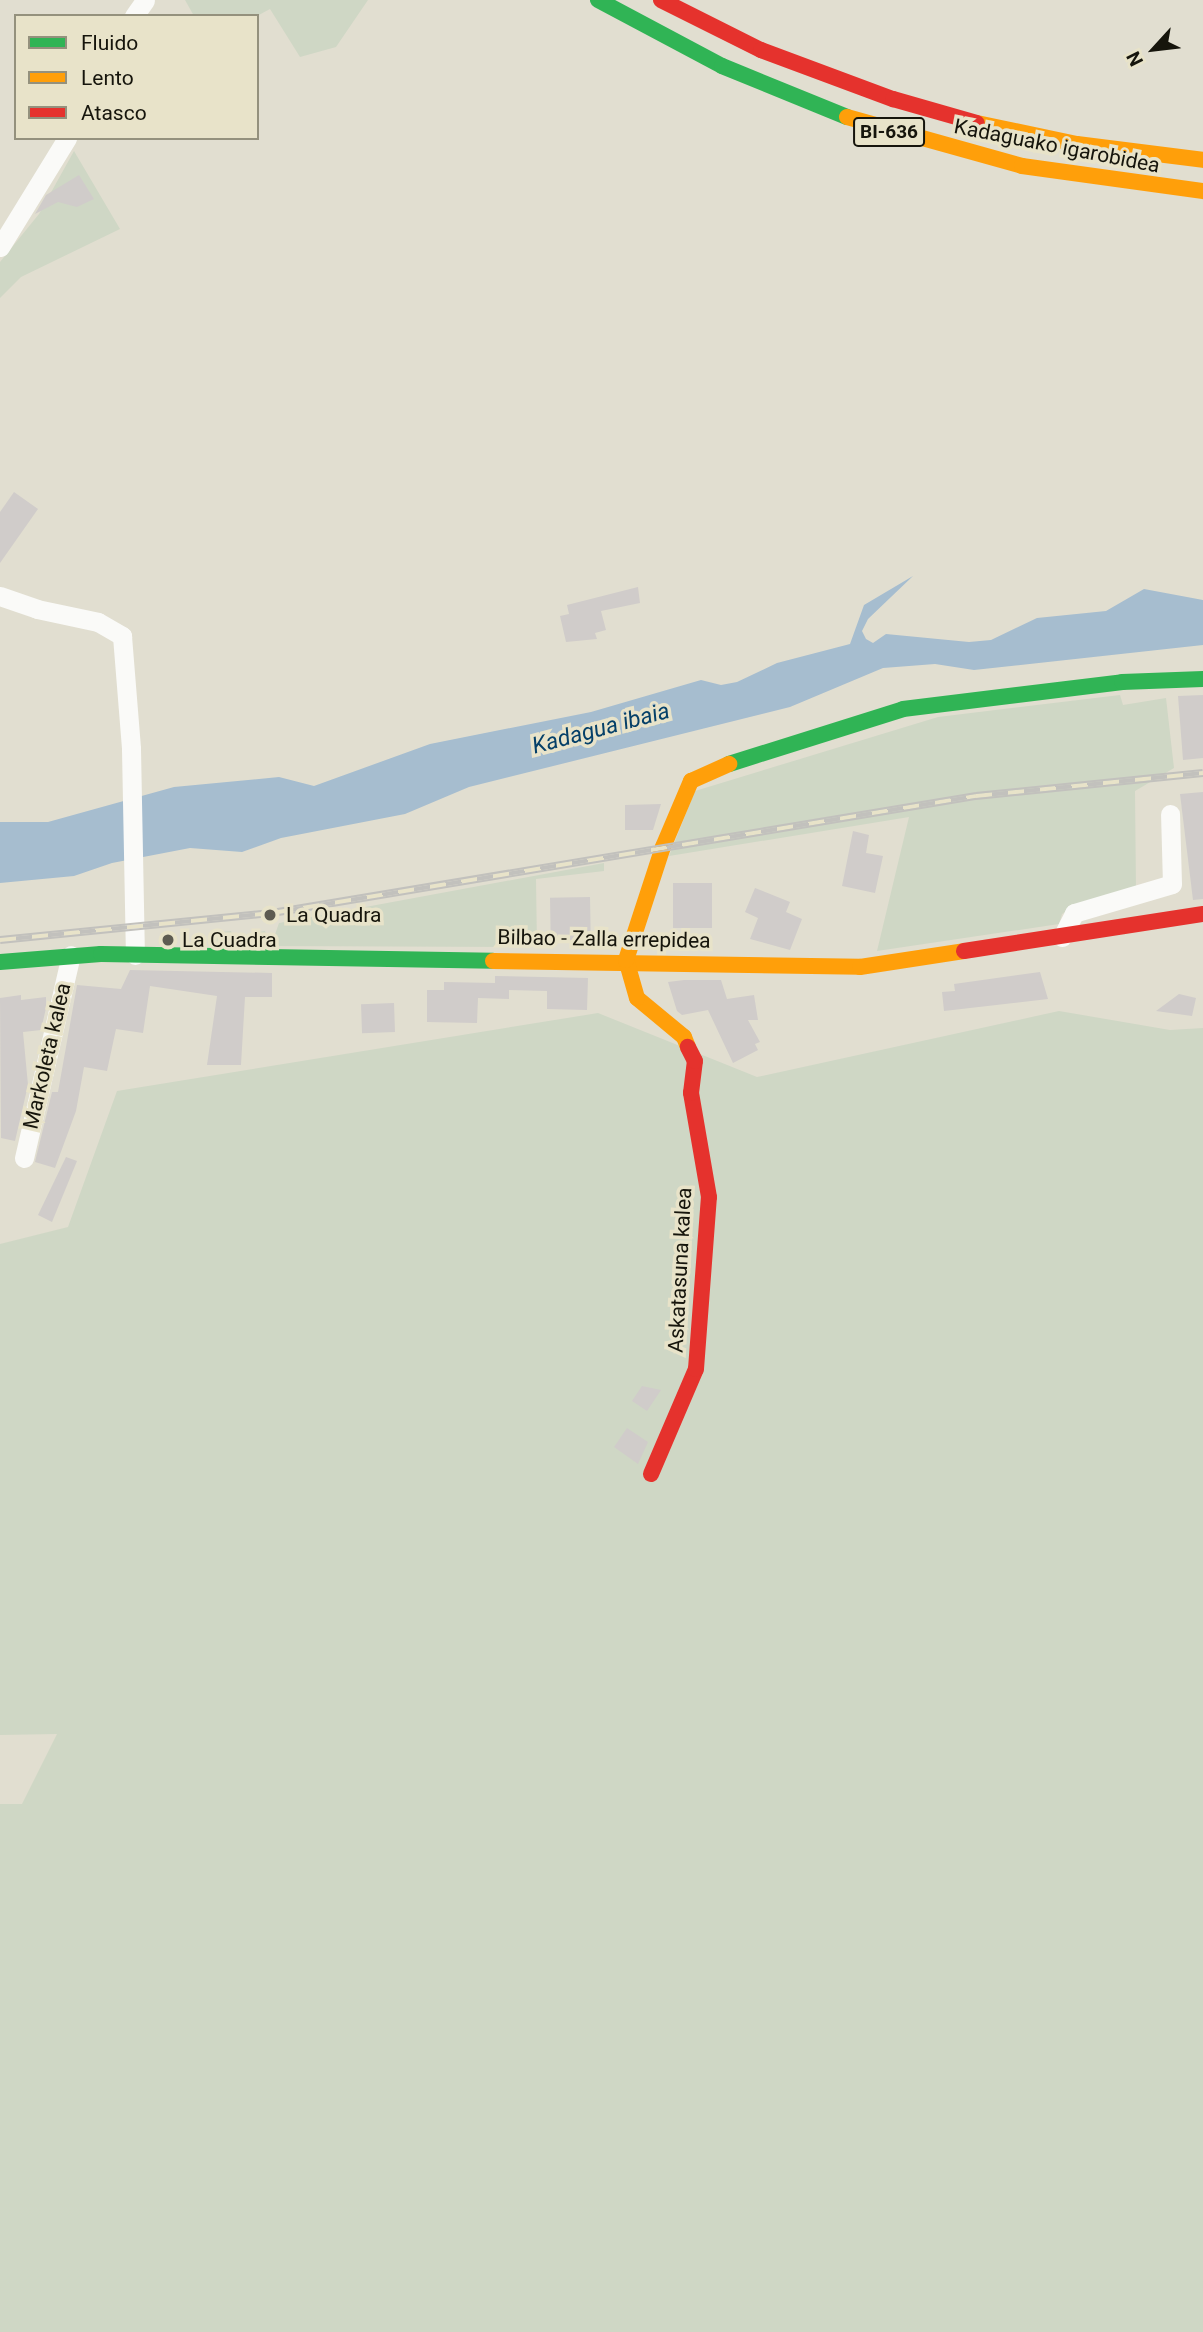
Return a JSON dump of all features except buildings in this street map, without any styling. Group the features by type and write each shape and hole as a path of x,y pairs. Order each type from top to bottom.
{"main road":[{"name":"Kadaguako igarobidea","path":"598,0 722,66 870,126 1022,166 1203,191"},
{"name":"Kadaguako igarobidea","path":"661,0 761,50 892,99 971,122 1077,144 1203,160"},
{"path":"626,960 677,810 691,781 705,771 903,709 1122,682 1203,678"},
{"name":"Bilbao - Zalla errepidea","path":"0,961 135,955 626,960 860,967 1203,914"},
{"name":"Askatasuna kalea","path":"626,960 637,998 684,1037 695,1061 691,1093 709,1197 696,1369 651,1474"}],"street":[{"path":"0,247 66,140"},
{"path":"0,596 37,609 98,622 122,636 131,749 135,955"},
{"path":"1062,937 1074,913 1172,884 1170,814"},
{"name":"Markoleta kalea","path":"24,1158 71,956"}],"green space":[{"path":"185,0 368,0 336,47 300,57 270,9 259,15 193,14"},
{"path":"74,151 120,229 21,277 0,298 0,262 39,214"},
{"path":"1120,695 1123,705 1166,698 1174,768 1135,791 1136,890 1071,908 1062,914 1059,924 877,951 909,817 669,856 695,791 938,717"},
{"path":"604,863 604,871 536,879 537,947 271,946 279,923"},
{"path":"231,931 233,936 265,931 269,943 209,942 209,933"},
{"path":"1059,1011 1170,1030 1203,1028 1203,2332 0,2332 0,1804 22,1804 57,1734 0,1735 0,1244 68,1227 117,1091 598,1013 757,1077"}],"water":[{"name":"Kadagua ibaia","path":"913,576 868,619 862,631 866,639 873,643 886,634 969,642 991,640 1037,618 1106,611 1144,589 1203,600 1203,645 974,670 935,664 883,668 790,707 469,787 405,814 281,838 242,852 190,848 112,863 74,876 0,883 0,822 48,822 174,787 279,777 314,786 430,744 591,712 701,680 721,685 737,682 777,663 850,644 864,605"}],"railway":[{"path":"0,940 272,913 976,796 1203,773"}],"traffic: fast":[{"path":"598,0 722,66 847,117"},
{"path":"729,764 903,709 1122,682 1203,679"},
{"path":"0,962 101,954 493,961"}],"traffic: slow":[{"path":"847,117 1022,166 1203,191"},
{"path":"977,123 1077,144 1203,160"},
{"path":"688,1047 684,1037 637,998 626,960 663,847 691,781 729,764"},
{"path":"493,961 860,967 964,951"}],"traffic: jam":[{"path":"661,0 761,50 893,99 977,123"},
{"path":"964,951 1203,914"},
{"path":"651,1474 696,1369 709,1197 691,1093 695,1061 688,1047"}],"place":[{"name":"La Quadra","path":"270,915"},
{"name":"La Cuadra","path":"168,940"}]}
